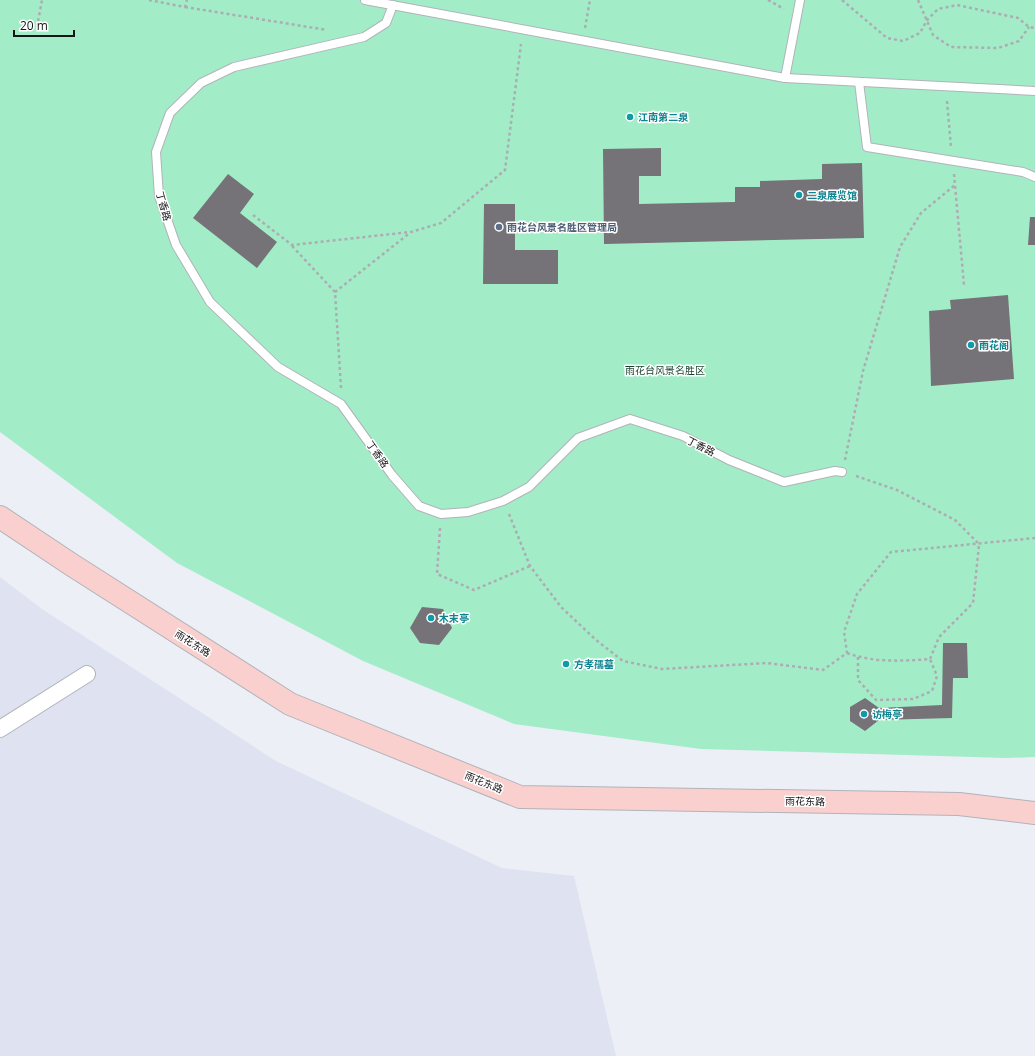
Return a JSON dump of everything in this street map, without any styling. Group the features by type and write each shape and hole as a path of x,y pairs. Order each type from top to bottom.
{"main road":[{"name":"雨花东路","path":"0,517 72,565 290,704 520,797 959,804 1035,813"}],"street":[{"path":"0,729 87,674"}],"lane":[{"path":"365,0 378,1 785,78 1035,91"},
{"path":"785,78 800,0"},
{"name":"丁香路","path":"393,5 386,23 364,37 234,67 201,83 170,113 156,152 159,196 174,238 210,302 278,367 341,404 392,475 419,506 441,514 468,512 503,502 529,487 578,438 630,419 684,436 729,460 784,482 835,471 842,472"},
{"path":"859,82 868,147 952,162 1023,172 1035,177"}],"path":[{"path":"37,27 42,0"},
{"path":"149,0 333,32"},
{"path":"185,7 187,0"},
{"path":"583,40 590,0"},
{"path":"842,0 886,38 903,41 920,33 927,20 938,9 957,5 1018,18 1029,27 1035,28"},
{"path":"918,0 933,35 950,47 998,48 1019,41 1029,27"},
{"path":"292,245 411,232 441,223 505,170 523,29"},
{"path":"946,86 964,285"},
{"path":"858,657 858,680 876,700 913,699 932,691 937,676 930,659 939,637 973,602 979,545 955,520 897,490 842,472 863,371 900,247 922,213 955,186"},
{"path":"253,215 292,245 335,292 341,404"},
{"path":"335,292 411,232"},
{"path":"503,502 530,566 560,607 596,640 623,661 662,669 767,663 823,670 847,653"},
{"path":"441,514 440,553 437,574 474,590 530,566"},
{"path":"847,653 844,632 857,594 891,552 979,545 1035,538"},
{"path":"847,653 858,657 895,661 930,659"}],"shaded area":[{"path":"0,577 42,609 276,761 502,868 574,876 616,1056 0,1056"}],"green space":[{"name":"雨花台风景名胜区","path":"0,0 1035,0 1035,757 1006,758 701,749 514,724 363,661 177,563 0,432"}],"building":[{"name":"二泉展览馆","path":"661,148 661,176 639,176 639,204 735,202 735,187 760,187 760,181 822,179 822,164 862,163 864,238 604,244 603,149"},
{"path":"228,174 254,194 240,213 277,242 257,268 193,218"},
{"name":"雨花台风景名胜区管理局","path":"484,204 515,204 515,250 558,250 558,284 483,284"},
{"path":"1030,217 1035,217 1035,245 1028,245"},
{"name":"雨花阁","path":"1008,295 1014,379 931,386 929,311 951,309 950,300"},
{"name":"木末亭","path":"422,607 443,609 452,628 439,645 420,643 410,628"},
{"path":"943,643 967,643 968,678 953,678 952,718 879,720 865,731 850,721 850,707 865,698 879,708 942,705"}],"place":[{"name":"江南第二泉","path":"630,117"},
{"name":"二泉展览馆","path":"799,195"},
{"name":"雨花台风景名胜区管理局","path":"499,227"},
{"name":"雨花阁","path":"971,345"},
{"name":"木末亭","path":"431,618"},
{"name":"方孝孺墓","path":"566,664"},
{"name":"访梅亭","path":"864,714"}]}
